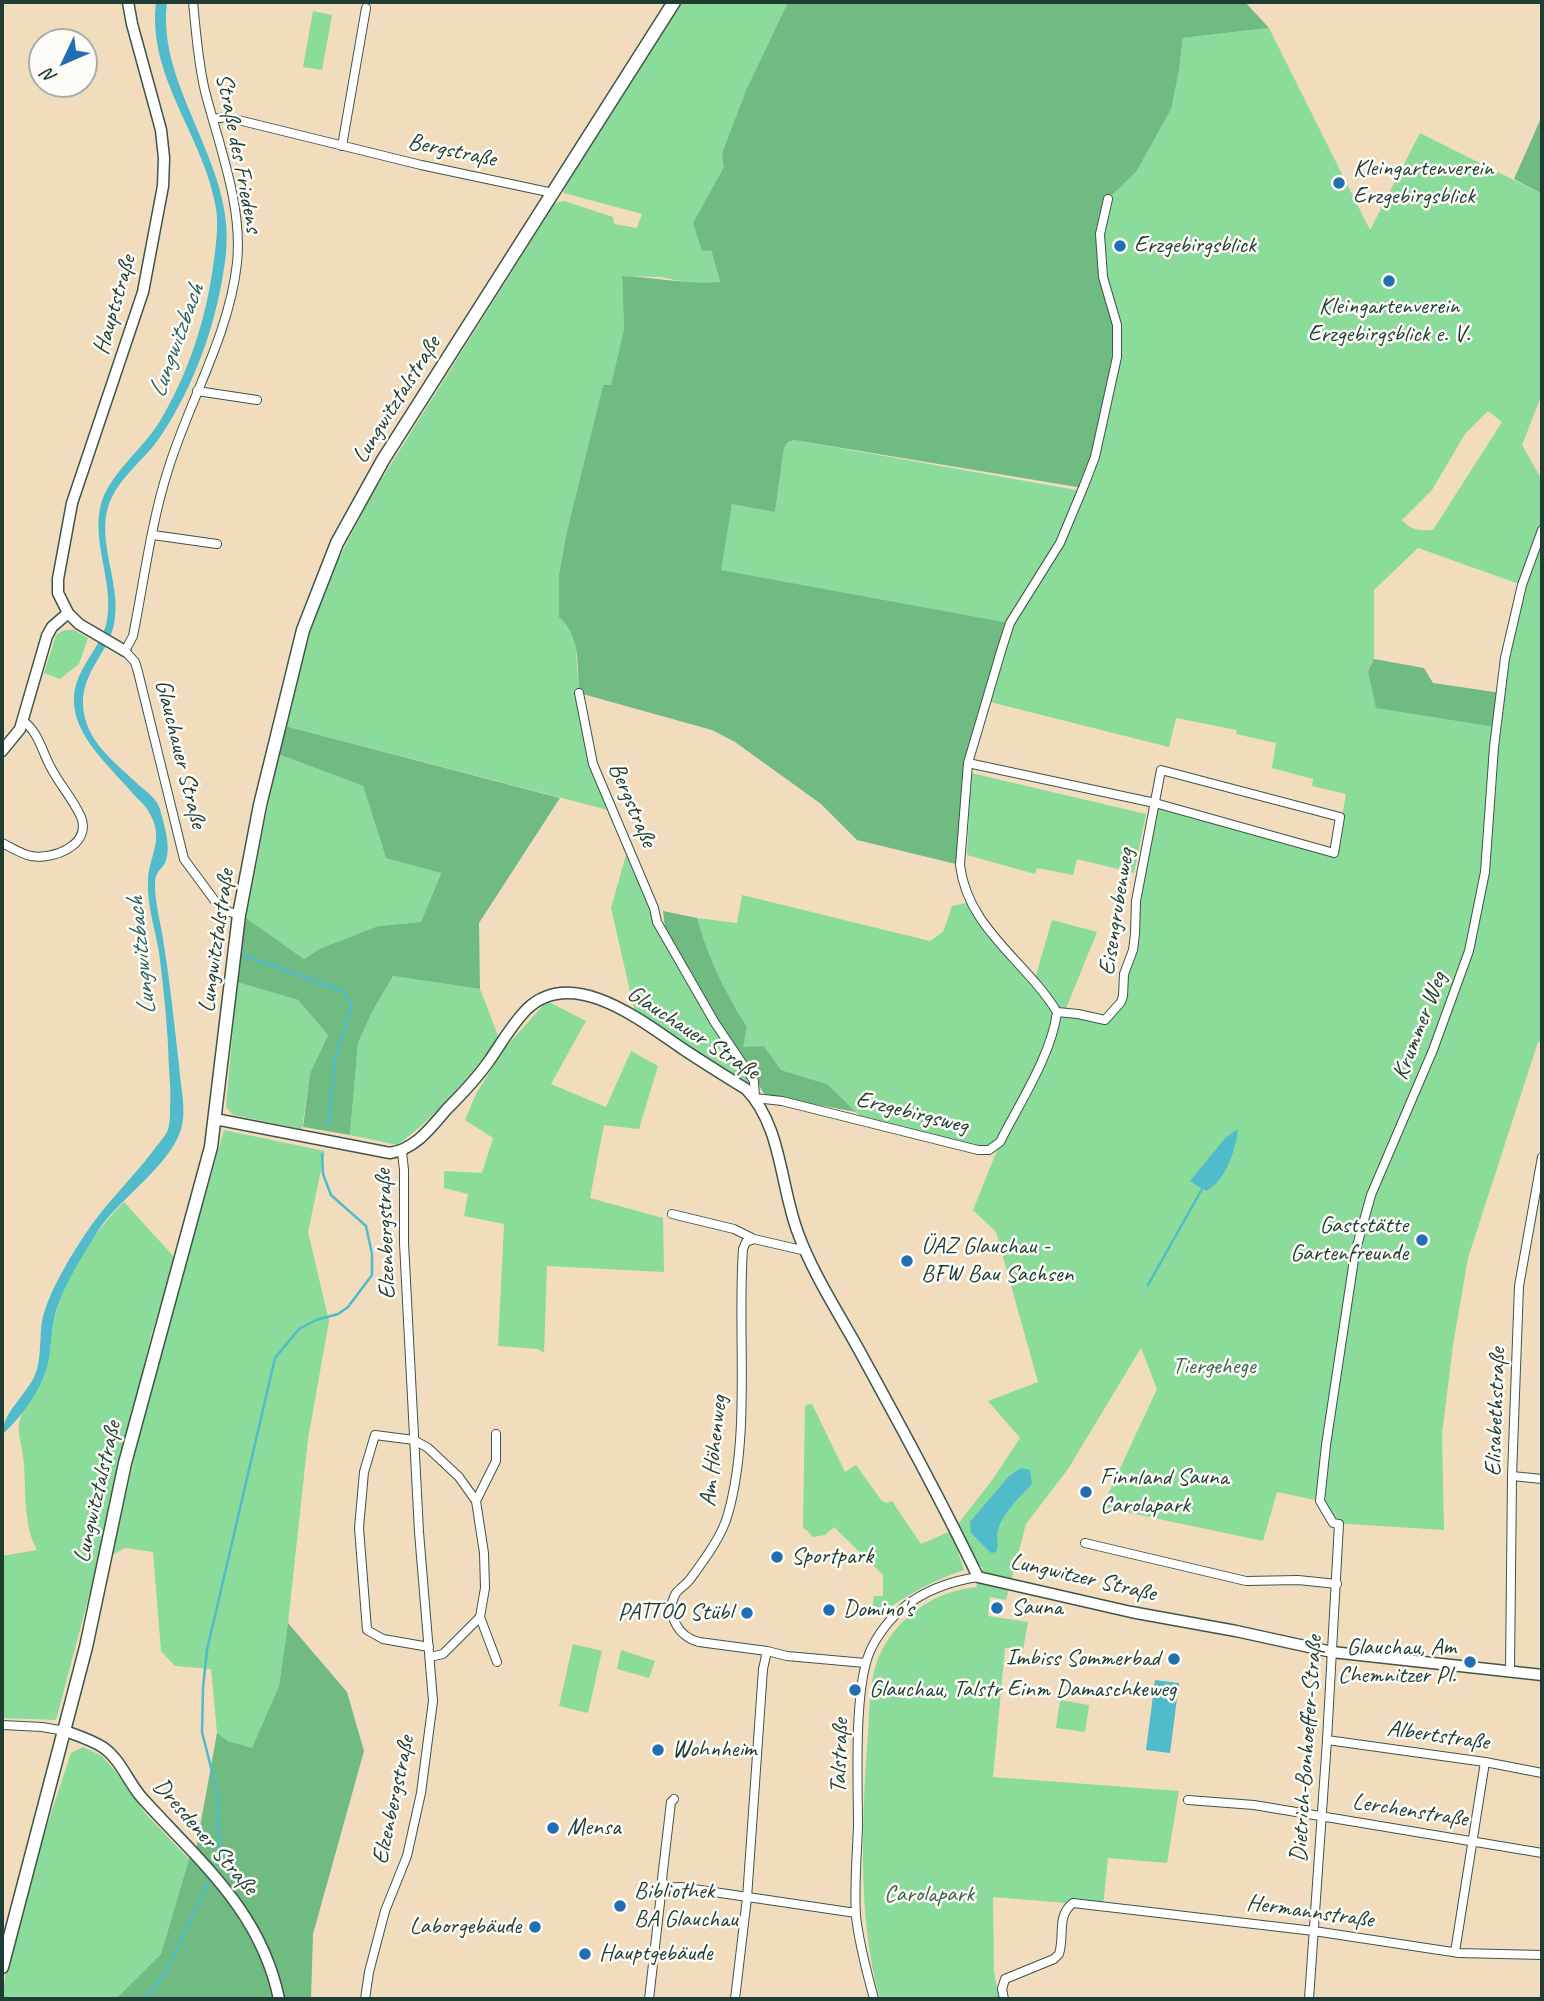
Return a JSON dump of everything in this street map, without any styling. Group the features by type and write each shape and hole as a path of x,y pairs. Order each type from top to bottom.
{"main road":[{"name":"Lungwitztalstraße","path":"2,1967 86,1647 125,1462 208,1159 239,915 288,684 307,620 330,561 383,460 674,2"}],"street":[{"name":"Hauptstraße","path":"68,613 58,593 58,579 72,503 143,292 163,186 161,130 128,2"},
{"name":"Straße des Friedens","path":"125,651 133,636 167,473 220,332 237,264 232,196 198,50 193,2"},
{"path":"342,146 366,8"},
{"name":"Bergstraße","path":"213,119 226,117 553,193"},
{"path":"1057,1012 1044,993 988,929 970,902 961,880 960,865 968,763 1010,623 1060,542 1095,457 1118,357 1117,325 1103,277 1100,234 1108,199"},
{"path":"197,391 257,400"},
{"name":"Krummer Weg","path":"1339,1524 1333,1523 1320,1501 1355,1253 1371,1195 1433,1050 1469,951 1485,872 1494,747 1506,657 1522,585 1542,530"},
{"path":"153,535 217,544"},
{"name":"Glauchauer Straße","path":"68,613 125,651 135,662 184,859 215,901 227,911 239,915"},
{"path":"2,751 20,729 47,636 52,627 68,613"},
{"name":"Bergstraße","path":"579,692 593,764 654,908 657,922 715,1023 754,1080 755,1098"},
{"path":"2,843 31,856 55,855 76,844 83,832 82,819 50,767 31,726 23,721"},
{"path":"968,763 1155,803"},
{"name":"Eisengrubenweg","path":"1057,1012 1105,1020 1121,1002 1124,974 1133,950 1136,901 1161,770 1340,817 1334,853 1155,803"},
{"name":"Glauchauer Straße","path":"402,1152 414,1145 466,1090 525,1010 540,999 559,993 601,999 636,1017 746,1089 755,1098 767,1121 797,1232 806,1251"},
{"name":"Erzgebirgsweg","path":"755,1098 782,1101 965,1147 989,1150 1000,1142 1048,1048 1057,1012"},
{"path":"215,1119 390,1153 402,1152"},
{"name":"Elzenbergstraße","path":"365,1999 385,1911 407,1856 421,1793 433,1701 414,1440 402,1152"},
{"name":"Elisabethstraße","path":"1510,1671 1512,1476 1520,1286 1542,1157"},
{"path":"672,1214 734,1229 754,1239 806,1251"},
{"name":"Am Höhenweg","path":"754,1239 746,1242 743,1249 741,1421 735,1485 728,1516 718,1538 690,1580 676,1593 672,1607 674,1621 679,1631 689,1640 788,1656 865,1663"},
{"name":"Lungwitzer Straße","path":"806,1251 930,1478 978,1577 1107,1607 1332,1652 1542,1675"},
{"path":"476,1501 496,1461 496,1434"},
{"path":"480,1617 443,1654 383,1639 367,1630 359,1528 364,1472 375,1435 414,1440 439,1456 459,1477 476,1501 484,1553 485,1588 480,1617 497,1662"},
{"path":"1512,1476 1542,1479"},
{"name":"Dietrich-Bonhoeffer-Straße","path":"1309,1999 1339,1524"},
{"path":"1085,1543 1246,1581 1298,1580 1337,1584"},
{"name":"Talstraße","path":"874,1999 864,1963 856,1913 860,1724 865,1663 882,1629 909,1602 942,1585 978,1577"},
{"path":"734,1999 747,1898 762,1669 767,1651"},
{"path":"2,1725 65,1731"},
{"name":"Dresdener Straße","path":"65,1731 106,1749 140,1796 218,1878 256,1932 273,1973 279,1999"},
{"name":"Albertstraße","path":"1327,1740 1485,1762 1542,1773"},
{"path":"1455,1952 1485,1762"},
{"path":"665,1888 662,1879 671,1802 674,1799"},
{"name":"Lerchenstraße","path":"1188,1800 1254,1805 1542,1853"},
{"path":"665,1888 680,1887 856,1913"},
{"path":"649,1999 661,1894 665,1888"},
{"name":"Hermannstraße","path":"1004,1999 1002,1989 1005,1979 1054,1959 1059,1954 1062,1918 1073,1903 1314,1931 1455,1952 1542,1955"}],"green space":[{"path":"680,2 788,2 747,88 725,167 693,223 711,250 720,283 693,284 661,277 622,276 624,329 611,386 603,385 559,574 567,624 575,638 579,693 593,764 612,811 285,726 310,632 337,562 371,496 555,203 564,201 613,217 614,224 637,228 642,214 564,193 563,189"},
{"path":"788,2 1245,2 1269,28 1183,38 1171,109 1136,172 1108,199 1100,234 1103,277 1117,325 1117,357 1083,488 794,440 788,442 784,448 775,512 732,504 721,570 1010,623 968,763 960,865 857,840 821,804 735,742 712,730 579,693 574,642 559,617 559,574 567,531 603,385 611,385 624,329 622,276 720,282 711,250 702,251 693,223 724,167 722,154 747,88"},
{"path":"313,11 332,15 322,70 303,67"},
{"path":"1269,28 1370,230 1420,133 1542,194 1542,394 1522,445 1542,480 1542,1043 1538,1042 1468,1258 1453,1345 1442,1434 1444,1530 1333,1523 1320,1501 1277,1492 1263,1541 1102,1507 1157,1389 1141,1348 1068,1469 1026,1524 1006,1600 990,1597 988,1616 1028,1622 1023,1650 1005,1648 993,1777 1179,1791 1167,1863 1108,1858 1103,1906 993,1897 994,1971 999,1999 880,1999 868,1935 863,1867 872,1680 882,1650 910,1615 948,1593 976,1587 983,1568 978,1564 958,1524 1020,1438 988,1401 1038,1382 996,1232 973,1210 1000,1143 989,1150 866,1122 827,1084 781,1070 764,1046 742,1048 747,1027 718,974 697,918 737,923 742,895 930,941 943,932 952,906 970,902 1034,982 1052,920 1097,932 1065,1011 1105,1020 1121,1002 1133,950 1134,920 1157,805 1335,855 1346,794 1312,786 1313,779 1272,768 1276,743 1236,734 1237,730 1176,718 1169,747 986,701 1010,623 720,570 732,503 775,512 784,448 788,442 794,440 1082,491 1103,277 1100,234 1108,199 1136,172 1179,70 1183,38","holes":["1488,411 1502,422 1433,530 1419,530 1409,526 1402,520 1432,490 1465,434","1418,548 1522,585 1497,727 1368,671 1374,659 1374,590"]},
{"path":"1542,116 1542,194 1514,179"},
{"path":"64,630 74,630 88,638 79,664 60,679 44,673 56,635"},
{"path":"1374,659 1424,668 1433,683 1501,693 1496,727 1376,708 1368,671"},
{"path":"285,726 560,798 479,923 480,989 393,976 358,1043 350,1135 303,1127 310,1073 328,1035 298,1000 237,982 246,918 304,959 319,949 378,926 421,922 441,873 386,858 363,786 278,754"},
{"path":"278,754 363,786 386,858 441,872 421,922 378,926 319,949 304,959 246,918"},
{"path":"971,773 1146,814 1134,873 1077,859 1073,875 1037,868 1035,874 967,855"},
{"path":"628,848 654,915 754,1081 755,1098 636,1017 611,908"},
{"path":"663,911 697,918 718,974 747,1027 743,1047 764,1046 781,1070 827,1084 856,1112 765,1095 718,1021 665,928"},
{"path":"393,976 480,989 499,1038 439,1109 397,1145 350,1135 358,1043"},
{"path":"237,982 298,1000 328,1035 310,1073 302,1129 233,1115 226,1107"},
{"path":"547,1001 586,1021 551,1084 606,1107 631,1051 658,1066 639,1129 604,1125 590,1198 663,1218 664,1272 547,1266 544,1353 538,1349 498,1346 504,1224 464,1216 468,1194 444,1188 444,1171 482,1173 493,1138 465,1120 476,1094 504,1049"},
{"path":"224,1130 325,1151 308,1232 329,1321 308,1439 279,1686 252,1749 228,1741 217,1733 211,1669 175,1666 161,1651 153,1552 125,1548 112,1555 150,1390"},
{"path":"124,1202 175,1258 151,1336 98,1562 56,1720 2,1718 2,1556 37,1550 27,1516 19,1423 46,1367 55,1316 68,1280 93,1238"},
{"path":"812,1404 845,1472 856,1465 882,1501 892,1501 921,1544 951,1531 964,1570 921,1588 881,1613 872,1610 874,1596 883,1596 883,1575 834,1527 825,1535 812,1537 803,1528 805,1406"},
{"path":"288,1623 347,1692 364,1751 313,1934 311,1999 122,1999 118,1997 161,1954 189,1859 196,1849 217,1733 228,1741 252,1748 279,1686"},
{"path":"573,1644 602,1651 588,1713 559,1706"},
{"path":"621,1650 655,1661 649,1678 617,1669"},
{"path":"1060,1700 1089,1705 1085,1732 1056,1728"},
{"path":"83,1747 102,1756 145,1813 189,1859 161,1954 117,1999 2,1999 6,1971 40,1847 71,1753"}],"water":[{"path":"156,2 167,2 167,34 173,65 219,188 226,220 226,253 212,325 185,395 154,446 124,478 108,507 105,536 116,609 111,634 87,682 83,704 89,729 95,740 159,805 165,829 167,857 156,876 155,890 172,1002 183,1120 171,1150 107,1218 75,1268 57,1308 48,1363 41,1383 17,1420 2,1435 10,1412 35,1375 44,1313 61,1273 92,1225 164,1137 170,1120 166,1010 148,891 156,840 154,823 149,811 87,739 75,713 74,699 78,678 100,640 107,620 108,591 99,533 101,504 111,482 160,421 178,386 193,350 204,312 216,248 215,203 199,153 167,80 155,29"},
{"path":"1238,1129 1232,1155 1219,1180 1206,1191 1190,1181 1226,1137"},
{"path":"1021,1468 1030,1470 1032,1484 1002,1521 997,1535 997,1550 991,1553 971,1533 970,1522 1009,1476"},
{"path":"1155,1680 1179,1683 1170,1753 1146,1750"}],"waterway":[{"path":"243,955 343,991 352,1004 335,1059 328,1126"},
{"path":"213,1870 220,1850 217,1791 202,1732 207,1650 275,1358 299,1329 316,1320 338,1314 348,1307 372,1275 372,1254 366,1226 331,1195 323,1174 322,1154"},
{"path":"1148,1285 1202,1189"},
{"path":"144,1999 165,1974 211,1877"}],"place":[{"name":"Kleingartenverein Erzgebirgsblick","path":"1339,183"},
{"name":"Erzgebirgsblick","path":"1120,246"},
{"name":"Kleingartenverein Erzgebirgsblick e. V.","path":"1389,281"},
{"name":"Gaststätte Gartenfreunde","path":"1422,1240"},
{"name":"ÜAZ Glauchau - BFW Bau Sachsen","path":"907,1261"},
{"name":"Finnland Sauna Carolapark","path":"1086,1492"},
{"name":"Sportpark","path":"777,1557"},
{"name":"Sauna","path":"997,1608"},
{"name":"Domino's","path":"829,1610"},
{"name":"PATTOO Stübl","path":"747,1613"},
{"name":"Imbiss Sommerbad","path":"1174,1659"},
{"name":"Glauchau, Am Chemnitzer Pl.","path":"1470,1662"},
{"name":"Glauchau, Talstr Einm Damaschkeweg","path":"855,1690"},
{"name":"Wohnheim","path":"658,1750"},
{"name":"Mensa","path":"553,1828"},
{"name":"Bibliothek BA Glauchau","path":"620,1906"},
{"name":"Laborgebäude","path":"535,1927"},
{"name":"Hauptgebäude","path":"585,1954"}],"water label":[{"name":"Lungwitzbach","path":"177,341"},
{"name":"Lungwitzbach","path":"142,956"}],"park label":[{"name":"Tiergehege","path":"1214,1367"},
{"name":"Carolapark","path":"929,1895"}]}
